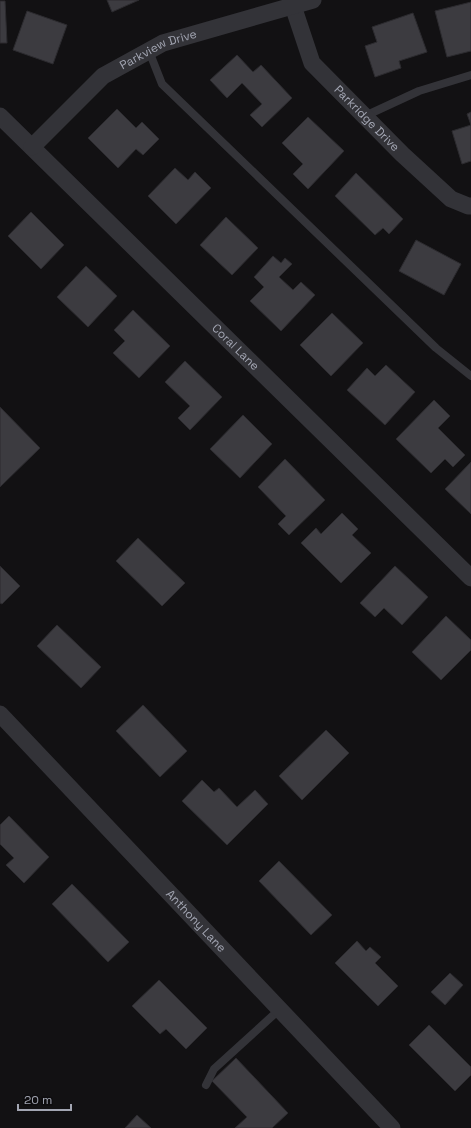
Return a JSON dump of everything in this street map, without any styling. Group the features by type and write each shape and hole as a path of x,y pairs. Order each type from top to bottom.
{"street":[{"name":"Parkview Drive","path":"32,147 103,76 163,43 313,0"},
{"name":"Parkridge Drive","path":"293,6 312,63 402,154 451,199 471,206"},
{"name":"Coral Lane","path":"0,116 469,572"},
{"name":"Anthony Lane","path":"0,714 392,1128"}],"lane":[{"path":"149,51 162,84 436,348 471,376"},
{"path":"365,116 419,91 471,75"},
{"path":"206,1084 214,1069 280,1009"}],"building":[{"path":"107,0 139,0 112,12"},
{"path":"0,1 5,1 7,43 0,43"},
{"path":"471,2 471,51 447,57 435,11"},
{"path":"27,11 67,25 53,64 13,50"},
{"path":"413,13 427,52 399,61 401,68 375,77 365,46 377,42 372,27"},
{"path":"237,55 253,72 261,65 292,98 262,127 250,115 262,104 242,83 227,98 210,80"},
{"path":"117,109 136,128 142,122 159,139 143,155 136,149 118,168 88,138"},
{"path":"471,112 471,125 467,114"},
{"path":"308,117 344,151 308,189 293,174 303,164 282,143"},
{"path":"471,125 471,161 462,164 452,131"},
{"path":"175,168 188,180 195,172 211,188 176,224 148,196"},
{"path":"356,173 403,219 389,234 383,228 375,235 335,196"},
{"path":"31,212 64,245 41,269 8,236"},
{"path":"226,217 258,248 232,275 200,245"},
{"path":"416,240 461,264 444,295 399,271"},
{"path":"273,256 281,263 285,258 292,264 279,277 293,290 301,282 315,295 281,331 250,301 264,287 254,277"},
{"path":"86,266 117,296 88,327 57,297"},
{"path":"133,310 170,346 139,378 113,353 125,341 114,330"},
{"path":"332,313 363,343 331,376 300,345"},
{"path":"185,361 222,397 190,430 178,418 190,406 165,382"},
{"path":"386,365 415,392 385,425 347,390 367,368 375,376"},
{"path":"434,400 450,416 438,428 465,455 453,467 445,459 431,473 396,439"},
{"path":"0,407 40,448 0,487"},
{"path":"243,415 272,444 240,478 210,449"},
{"path":"285,459 325,500 289,535 278,524 286,516 258,487"},
{"path":"471,462 471,514 445,489"},
{"path":"342,513 358,529 352,535 371,553 341,583 301,543 316,528 321,534"},
{"path":"138,538 185,583 162,606 116,561"},
{"path":"0,566 20,586 2,604 0,603"},
{"path":"395,566 428,597 402,625 384,608 375,617 360,603"},
{"path":"446,616 471,640 471,650 441,680 412,652"},
{"path":"57,625 101,667 81,688 37,646"},
{"path":"143,705 187,751 160,777 116,731"},
{"path":"326,730 349,753 302,800 279,776"},
{"path":"202,780 214,792 219,788 237,807 255,790 268,804 227,845 182,801"},
{"path":"9,816 49,857 24,883 6,865 14,858 0,844 0,825"},
{"path":"279,861 332,915 311,935 259,881"},
{"path":"72,884 129,942 108,962 52,904"},
{"path":"357,941 366,951 370,947 381,957 375,963 398,986 378,1006 335,963"},
{"path":"450,973 463,985 445,1005 431,992"},
{"path":"159,980 207,1028 186,1049 166,1029 160,1034 132,1006"},
{"path":"429,1025 471,1067 471,1075 455,1091 409,1045"},
{"path":"236,1058 288,1113 272,1128 235,1128 247,1117 212,1081"},
{"path":"137,1115 151,1128 125,1128"}]}
